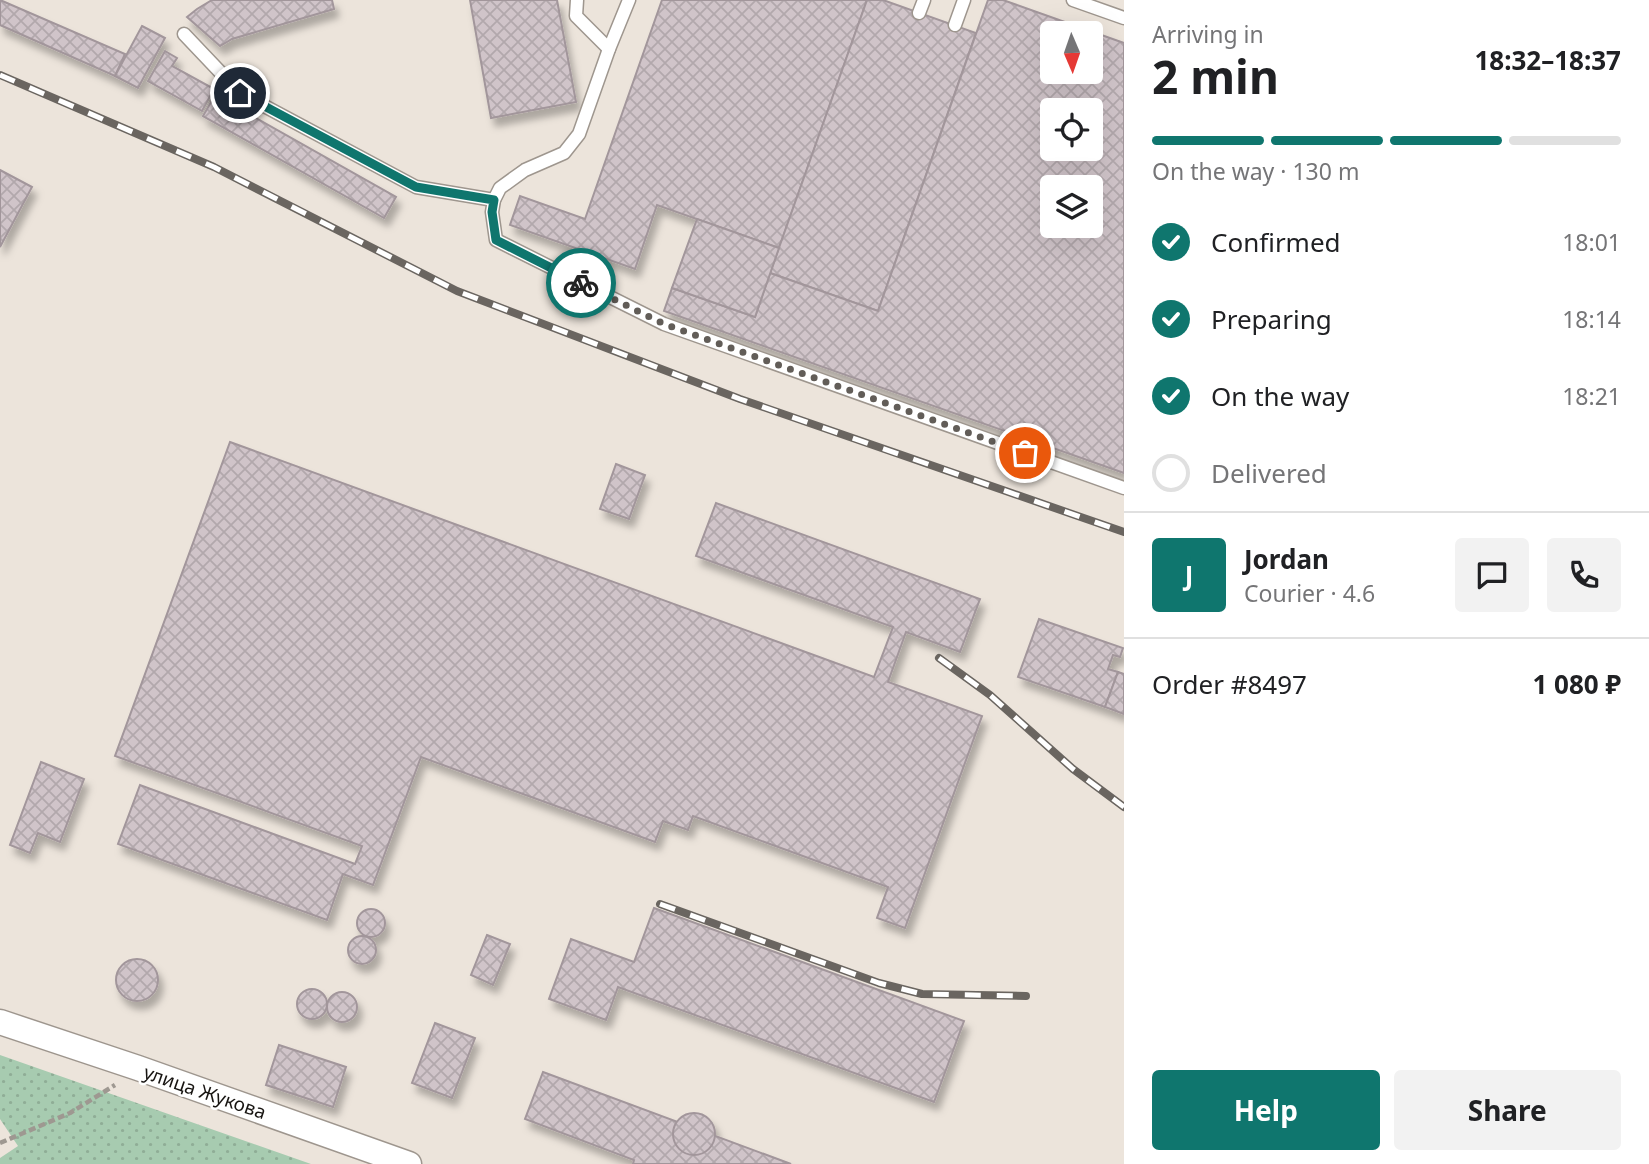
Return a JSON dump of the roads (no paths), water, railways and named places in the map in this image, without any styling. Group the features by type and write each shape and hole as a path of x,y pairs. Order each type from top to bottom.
{"street":[{"name":"улица Жукова","path":"0,1022 410,1164"}],"lane":[{"path":"577,0 576,16 609,49"},
{"path":"629,0 579,134 564,153 525,170 500,188 492,212 496,240 664,324 1124,488"},
{"path":"954,25 964,0"},
{"path":"1073,0 1124,18"},
{"path":"184,34 240,93 251,100 416,187 494,200"}],"railway":[{"path":"0,75 214,167 457,291 740,399 1124,532"},
{"path":"939,658 990,695 1073,769 1124,807"},
{"path":"660,904 879,983 922,994 1026,996"}]}
